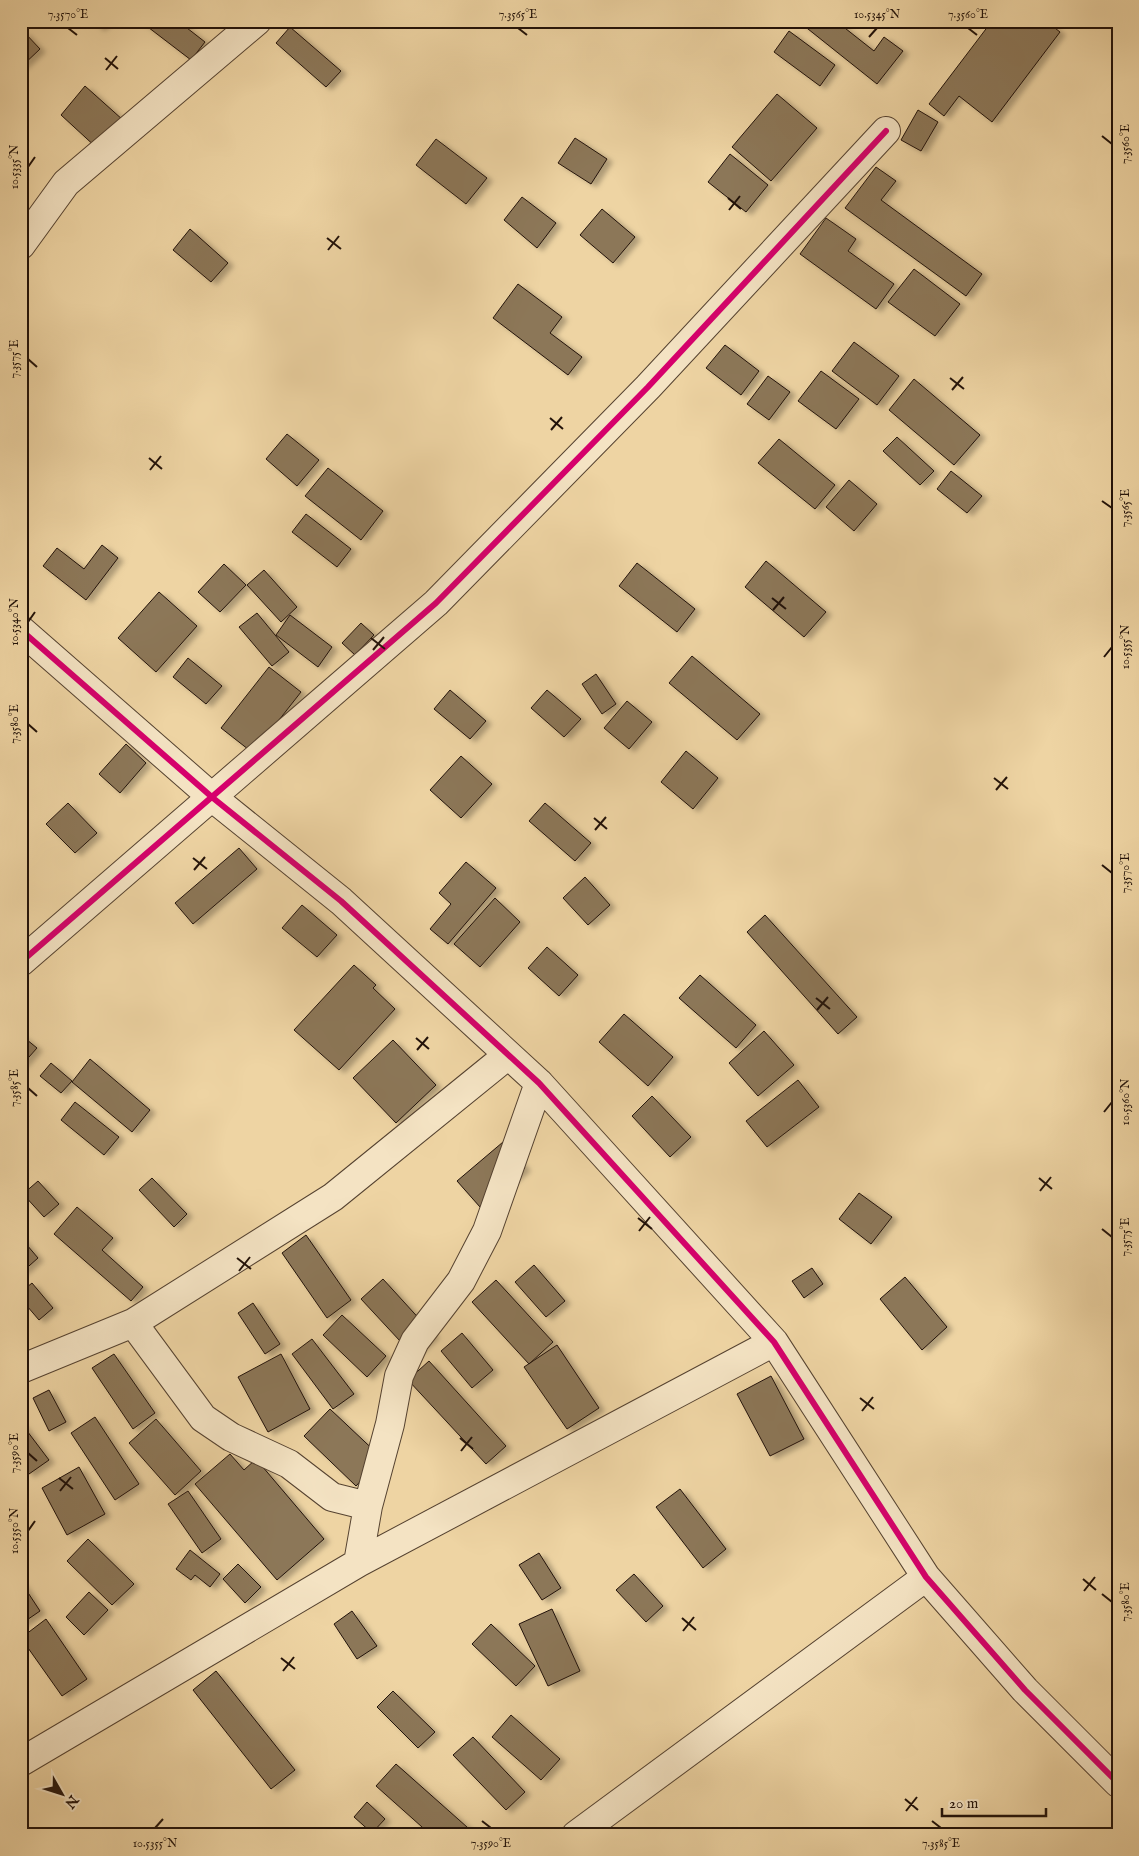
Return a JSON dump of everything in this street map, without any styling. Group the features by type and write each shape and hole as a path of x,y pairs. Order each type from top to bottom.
{"street":[{"path":"21,245 66,183 257,21"},
{"path":"21,962 213,798 436,603 648,388 886,131"},
{"path":"21,630 213,798 341,901 539,1083 774,1342 926,1577 1025,1690 1118,1783"},
{"path":"21,1369 133,1323 333,1197 508,1054"},
{"path":"358,1563 368,1506 390,1424 399,1376 415,1341 462,1281 487,1232 539,1083"},
{"path":"133,1323 203,1418 231,1437 289,1464 332,1497 368,1506"},
{"path":"21,1762 358,1563 774,1342"},
{"path":"576,1835 926,1577"}],"building":[{"path":"93,21 107,21 99,28"},
{"path":"140,21 178,21 205,42 191,60"},
{"path":"798,21 836,21 874,51 884,37 903,51 877,84"},
{"path":"992,21 1046,21 1060,32 992,122 959,96 944,116 929,104"},
{"path":"290,27 341,71 326,87 276,43"},
{"path":"789,31 835,65 820,86 774,52"},
{"path":"24,32 40,49 21,67 21,35"},
{"path":"85,86 123,120 98,149 61,115"},
{"path":"777,94 817,128 771,181 732,147"},
{"path":"918,110 938,122 921,151 901,140"},
{"path":"575,138 607,159 591,184 558,163"},
{"path":"436,139 487,178 466,204 416,165"},
{"path":"730,154 768,185 746,212 708,182"},
{"path":"876,167 896,181 881,200 982,274 966,296 845,208"},
{"path":"522,197 556,223 537,248 504,220"},
{"path":"602,209 635,237 613,263 580,235"},
{"path":"826,218 856,239 848,251 894,284 876,309 800,254"},
{"path":"190,229 228,263 211,282 173,250"},
{"path":"914,269 960,304 935,336 888,302"},
{"path":"518,284 562,317 550,333 582,357 568,375 493,318"},
{"path":"854,342 899,376 877,405 832,371"},
{"path":"725,345 759,371 741,395 706,368"},
{"path":"821,371 859,399 836,429 798,401"},
{"path":"768,376 790,392 769,420 747,404"},
{"path":"914,379 980,435 954,465 889,410"},
{"path":"287,434 319,460 297,486 266,459"},
{"path":"897,437 934,471 920,485 883,451"},
{"path":"779,439 835,485 815,509 758,463"},
{"path":"328,468 383,511 361,540 305,496"},
{"path":"951,471 982,496 967,513 937,489"},
{"path":"849,480 877,504 854,531 826,507"},
{"path":"306,514 351,549 337,567 292,532"},
{"path":"102,545 118,558 86,600 43,566 57,548 84,569"},
{"path":"766,561 826,612 804,637 745,587"},
{"path":"637,563 695,609 677,632 619,586"},
{"path":"224,564 246,585 220,612 198,592"},
{"path":"264,570 297,607 281,622 247,585"},
{"path":"159,592 197,626 156,672 118,638"},
{"path":"257,613 289,652 272,666 239,627"},
{"path":"290,615 332,647 318,667 276,635"},
{"path":"361,623 374,635 355,655 342,643"},
{"path":"692,656 760,714 737,740 669,683"},
{"path":"188,658 222,686 206,704 173,677"},
{"path":"269,667 301,692 253,753 221,728"},
{"path":"596,674 616,704 602,714 582,684"},
{"path":"450,690 486,721 470,739 434,709"},
{"path":"547,690 581,719 564,737 531,708"},
{"path":"627,701 652,722 629,749 604,728"},
{"path":"126,744 146,763 120,793 99,774"},
{"path":"686,751 718,778 693,809 661,782"},
{"path":"461,756 492,784 461,818 430,790"},
{"path":"68,803 97,833 75,853 46,824"},
{"path":"545,803 591,843 575,861 529,821"},
{"path":"239,848 257,869 193,924 175,903"},
{"path":"466,862 496,888 448,944 430,929 451,904 439,893"},
{"path":"585,877 610,905 588,925 563,898"},
{"path":"495,898 520,922 480,967 454,944"},
{"path":"302,905 337,935 317,957 282,928"},
{"path":"765,915 857,1017 838,1034 747,932"},
{"path":"547,947 578,975 559,996 528,968"},
{"path":"354,965 376,985 373,988 395,1009 339,1070 294,1030"},
{"path":"700,975 756,1025 736,1048 679,998"},
{"path":"624,1014 673,1057 648,1086 599,1042"},
{"path":"764,1031 794,1065 758,1096 729,1063"},
{"path":"21,1035 37,1048 21,1066"},
{"path":"393,1040 436,1085 396,1123 353,1078"},
{"path":"90,1059 150,1110 132,1132 72,1082"},
{"path":"51,1063 72,1081 61,1093 40,1076"},
{"path":"798,1080 819,1107 767,1147 746,1121"},
{"path":"652,1096 691,1137 670,1157 632,1116"},
{"path":"75,1102 119,1137 104,1155 61,1120"},
{"path":"503,1142 525,1168 480,1207 457,1181"},
{"path":"152,1178 187,1214 174,1227 139,1190"},
{"path":"38,1181 59,1204 44,1217 23,1194"},
{"path":"859,1193 892,1217 871,1244 839,1219"},
{"path":"77,1207 113,1238 102,1250 143,1287 131,1301 54,1234"},
{"path":"306,1235 351,1300 327,1318 282,1253"},
{"path":"21,1238 38,1258 21,1273"},
{"path":"534,1265 565,1301 546,1317 515,1282"},
{"path":"812,1268 823,1284 804,1298 792,1281"},
{"path":"905,1277 947,1327 922,1350 880,1299"},
{"path":"383,1279 434,1335 413,1355 361,1299"},
{"path":"496,1280 553,1342 529,1364 472,1302"},
{"path":"32,1283 53,1308 39,1320 21,1299 21,1292"},
{"path":"253,1303 280,1344 265,1354 238,1313"},
{"path":"342,1315 386,1356 367,1377 323,1335"},
{"path":"462,1333 493,1370 472,1388 441,1351"},
{"path":"312,1339 354,1394 333,1409 292,1354"},
{"path":"557,1345 599,1408 567,1429 524,1367"},
{"path":"114,1354 155,1413 133,1429 92,1368"},
{"path":"281,1354 310,1409 268,1432 238,1377"},
{"path":"429,1361 506,1446 486,1464 408,1380"},
{"path":"771,1376 804,1439 770,1456 737,1394"},
{"path":"49,1390 66,1422 49,1431 33,1398"},
{"path":"330,1409 382,1458 356,1486 304,1436"},
{"path":"95,1417 139,1484 115,1500 71,1433"},
{"path":"156,1419 201,1471 175,1495 129,1443"},
{"path":"21,1423 49,1460 29,1474 21,1464"},
{"path":"230,1454 244,1470 256,1459 324,1539 277,1580 195,1484"},
{"path":"79,1467 105,1514 67,1535 42,1488"},
{"path":"680,1489 726,1549 703,1568 656,1507"},
{"path":"188,1491 221,1539 202,1553 168,1504"},
{"path":"88,1539 134,1584 112,1605 67,1561"},
{"path":"190,1550 220,1574 210,1587 195,1575 191,1580 176,1569"},
{"path":"539,1553 561,1588 542,1600 519,1565"},
{"path":"238,1564 261,1587 245,1603 223,1579"},
{"path":"634,1574 663,1606 646,1622 616,1590"},
{"path":"21,1582 40,1611 21,1624"},
{"path":"89,1592 108,1610 84,1635 66,1617"},
{"path":"552,1609 580,1671 548,1686 519,1624"},
{"path":"352,1611 377,1646 357,1659 334,1624"},
{"path":"46,1619 87,1679 62,1696 21,1638"},
{"path":"491,1624 535,1666 516,1686 472,1644"},
{"path":"216,1671 295,1770 271,1789 193,1690"},
{"path":"393,1691 435,1732 418,1748 377,1707"},
{"path":"511,1715 560,1759 541,1780 492,1737"},
{"path":"473,1737 525,1792 506,1810 453,1755"},
{"path":"396,1764 476,1835 431,1835 376,1786"},
{"path":"367,1802 385,1819 372,1833 354,1817"}],"cycle path":[{"path":"21,962 436,603 648,387 886,131"},
{"path":"21,630 213,798 341,901 539,1083 774,1342 926,1577 1025,1690 1118,1783"}]}
